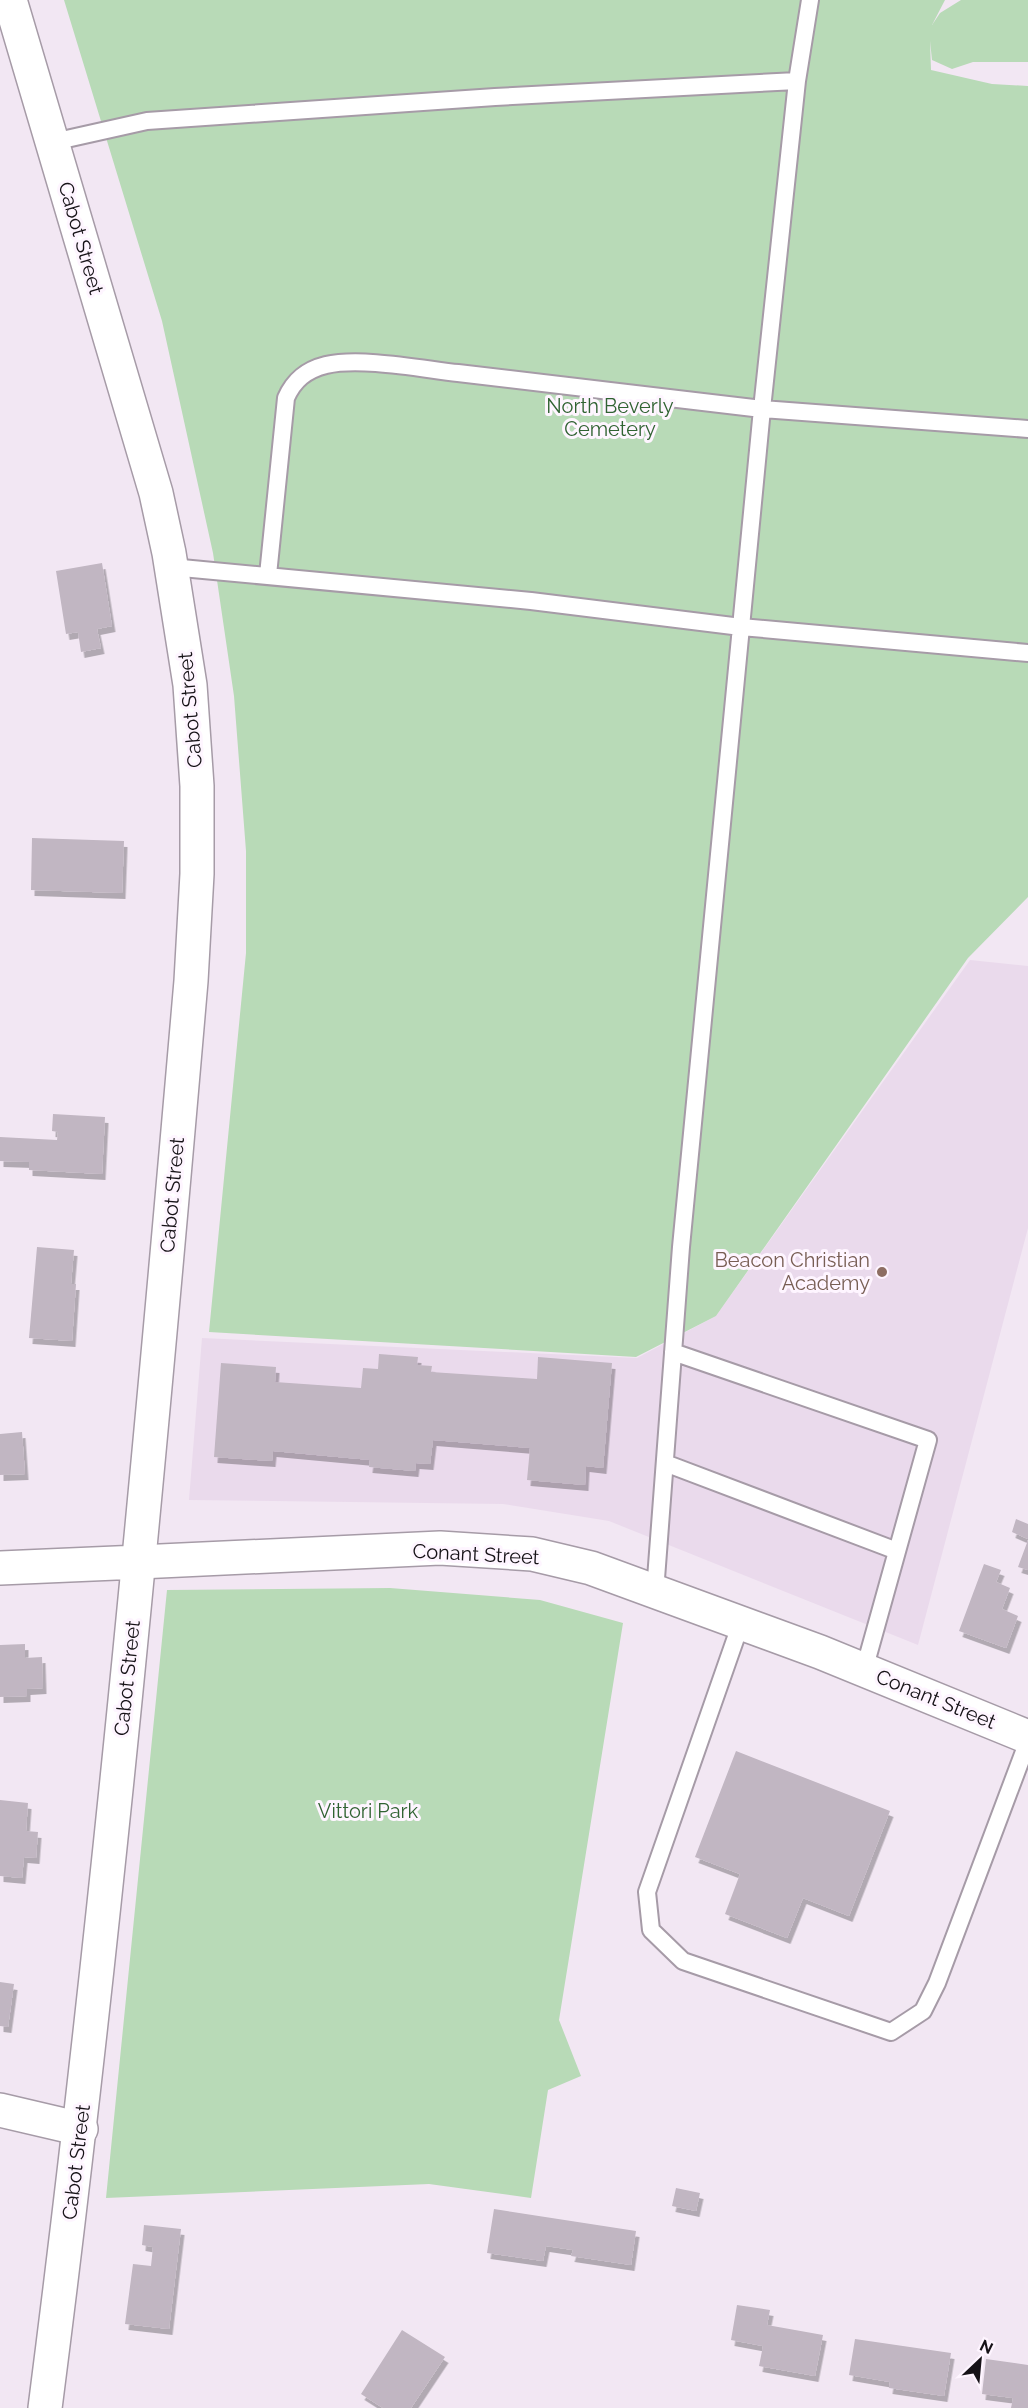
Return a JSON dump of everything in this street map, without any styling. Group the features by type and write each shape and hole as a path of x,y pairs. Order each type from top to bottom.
{"main road":[{"name":"Cabot Street","path":"9,0 156,493 171,567 190,685 197,786 197,874 190,981 139,1562 81,2129 45,2408"},
{"name":"Conant Street","path":"0,1568 440,1548 532,1554 591,1568 741,1623 864,1670 1028,1739"},
{"path":"0,2110 81,2129"}],"lane":[{"path":"655,1592 705,980 797,81 810,0"},
{"path":"53,142 147,121 507,96 797,81"},
{"path":"268,575 286,398 293,383 307,372 327,365 356,363 762,409 1028,429"},
{"path":"171,567 531,601 741,627 1028,653"},
{"path":"673,1352 928,1440 864,1670"},
{"path":"665,1463 897,1551"},
{"path":"741,1623 647,1892 651,1930 683,1961 891,2032 923,2011 937,1983 1028,1739"}],"shaded area":[{"name":"Beacon Christian Academy","path":"970,960 1028,966 1028,1228 918,1645 609,1521 503,1504 189,1500 202,1338 637,1358 716,1316"}],"green space":[{"name":"North Beverly Cemetery","path":"64,0 945,0 932,25 940,13 961,0 1028,0 1028,62 973,62 952,69 932,60 930,41 931,70 992,84 1028,86 1028,897 968,958 716,1316 636,1357 209,1332 246,953 246,851 234,696 213,553 162,321"},
{"name":"Vittori Park","path":"390,1588 540,1600 623,1623 559,2020 581,2076 548,2090 531,2198 429,2184 106,2198 167,1590"}],"building":[{"path":"102,563 112,626 97,629 101,648 81,652 78,632 66,634 56,571"},
{"path":"32,838 124,841 122,893 31,890"},
{"path":"53,1114 105,1117 102,1174 29,1170 29,1162 0,1161 0,1137 57,1140 58,1132 52,1131"},
{"path":"37,1247 74,1250 71,1284 76,1284 72,1341 29,1338"},
{"path":"379,1354 418,1357 417,1365 432,1366 431,1372 537,1379 538,1357 612,1363 603,1468 586,1466 585,1485 527,1480 530,1448 433,1440 430,1464 416,1463 415,1471 369,1467 370,1460 273,1451 272,1461 214,1457 221,1363 276,1367 275,1382 361,1388 363,1368 378,1369"},
{"path":"22,1432 25,1474 0,1475 0,1434"},
{"path":"1016,1519 1028,1524 1028,1539 1012,1532"},
{"path":"1028,1540 1028,1570 1018,1567"},
{"path":"984,1564 1001,1570 996,1582 1010,1588 1002,1609 1018,1616 1006,1648 959,1631"},
{"path":"25,1644 25,1658 42,1657 43,1688 27,1689 27,1696 0,1697 0,1645"},
{"path":"736,1751 890,1811 849,1916 803,1898 787,1938 725,1914 740,1874 695,1857"},
{"path":"0,1800 28,1803 26,1831 38,1832 36,1858 24,1857 22,1878 0,1876"},
{"path":"0,1982 14,1984 8,2027 0,2026"},
{"path":"676,2188 700,2193 696,2211 672,2206"},
{"path":"494,2209 636,2231 631,2265 571,2256 573,2250 546,2246 543,2261 487,2253"},
{"path":"144,2225 181,2229 169,2329 125,2324 133,2264 151,2266 153,2247 142,2245"},
{"path":"737,2305 770,2310 767,2325 823,2335 815,2376 759,2366 763,2346 731,2340"},
{"path":"402,2330 445,2357 411,2408 383,2408 361,2394"},
{"path":"855,2339 951,2353 944,2396 889,2388 890,2382 849,2375"},
{"path":"986,2359 1028,2365 1028,2408 1011,2408 1013,2398 982,2394"}],"place":[{"name":"Beacon Christian Academy","path":"882,1272"}]}
